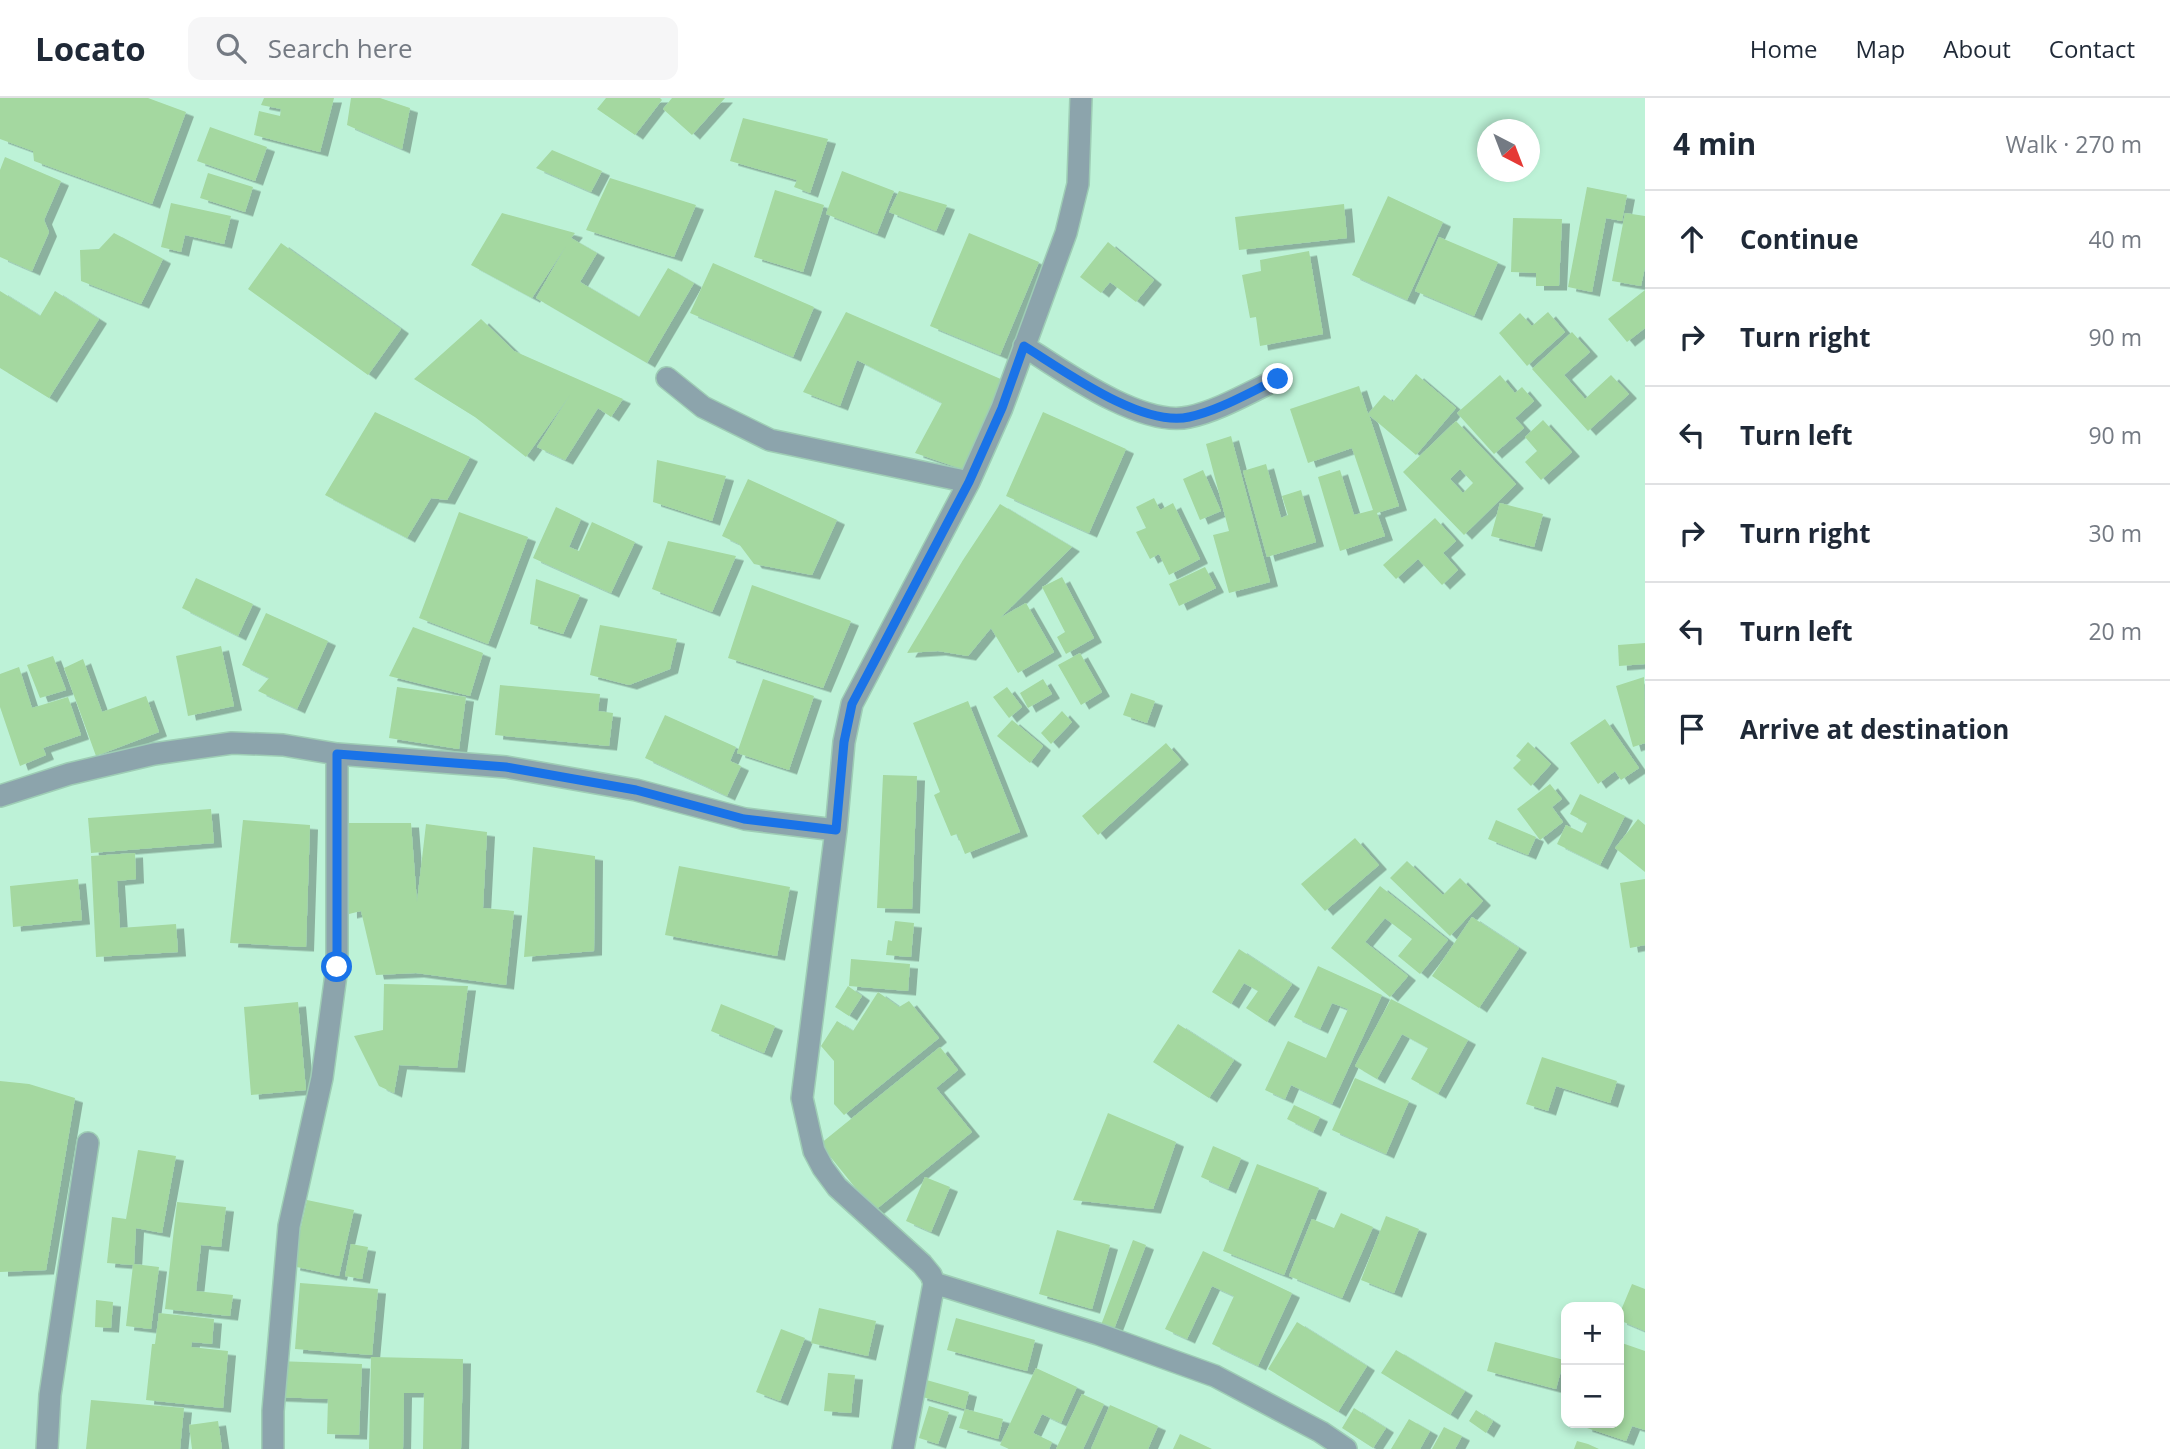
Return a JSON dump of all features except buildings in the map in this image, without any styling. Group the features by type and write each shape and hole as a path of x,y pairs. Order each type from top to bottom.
{"street":[{"path":"903,1449 934,1283 922,1264 837,1187 823,1168 814,1151 803,1098 836,830 844,742 852,704 969,482 1002,408 1066,233 1078,184 1081,98"},
{"path":"1024,346 1092,389 1136,409 1166,418 1188,418 1278,379"},
{"path":"667,378 704,407 770,440 969,482"},
{"path":"0,796 69,774 154,754 232,743 283,745 337,754 506,767 636,790 744,819 836,830"},
{"path":"272,1449 289,1226 322,1078 337,967 337,754"},
{"path":"47,1449 50,1395 88,1143"},
{"path":"934,1283 1098,1334 1215,1376 1321,1432 1346,1449"}],"route":[{"path":"337,967 337,754 506,767 636,790 744,819 836,830 844,742 852,704 969,482 1002,408 1024,346 1092,389 1136,409 1166,418 1188,418 1278,379"}]}
